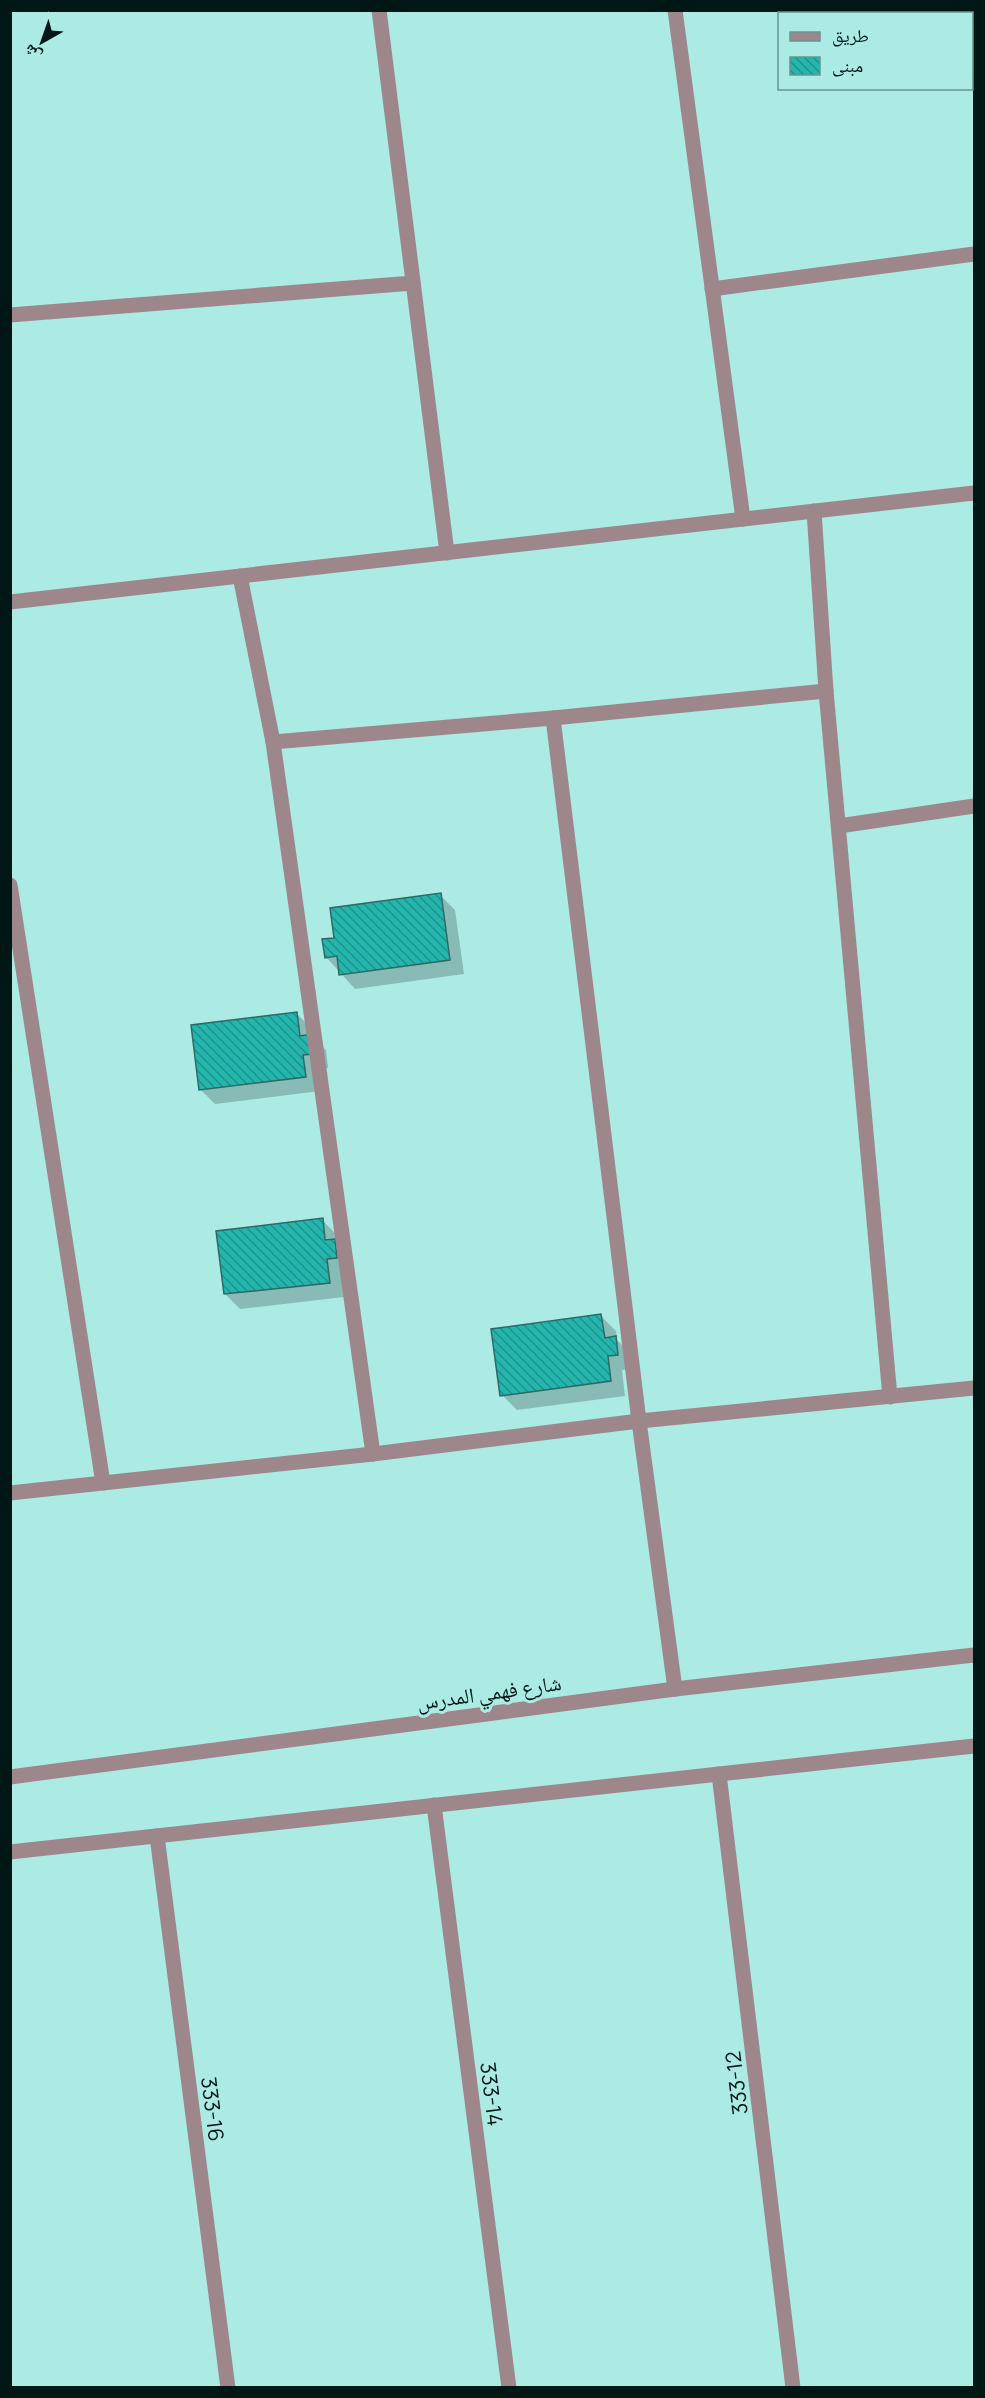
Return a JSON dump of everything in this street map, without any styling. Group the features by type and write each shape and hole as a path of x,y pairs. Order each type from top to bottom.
{"street":[{"path":"380,10 447,553"},
{"path":"675,10 743,519"},
{"path":"712,289 975,254"},
{"path":"10,315 413,283"},
{"path":"10,602 975,493"},
{"path":"814,511 826,691 890,1397"},
{"path":"240,576 273,742 373,1454"},
{"path":"273,742 553,718 826,691"},
{"path":"553,718 639,1421 675,1689"},
{"path":"839,826 975,806"},
{"path":"10,885 103,1483"},
{"path":"10,1493 373,1454 639,1421 975,1388"},
{"name":"شارع فهمي المدرس","path":"10,1777 675,1689 975,1655"},
{"path":"10,1852 975,1746"},
{"name":"333-12","path":"719,1774 793,2388"},
{"name":"333-14","path":"434,1805 509,2388"},
{"name":"333-16","path":"157,1836 228,2388"}],"building":[{"path":"441,893 450,960 339,975 337,956 325,958 322,939 334,938 330,908"},
{"path":"297,1012 300,1036 312,1034 314,1054 303,1055 306,1077 199,1090 191,1025"},
{"path":"323,1218 325,1240 335,1239 337,1258 327,1259 330,1283 224,1294 216,1231"},
{"path":"601,1314 605,1338 616,1336 618,1355 608,1356 611,1381 500,1396 491,1329"}]}
